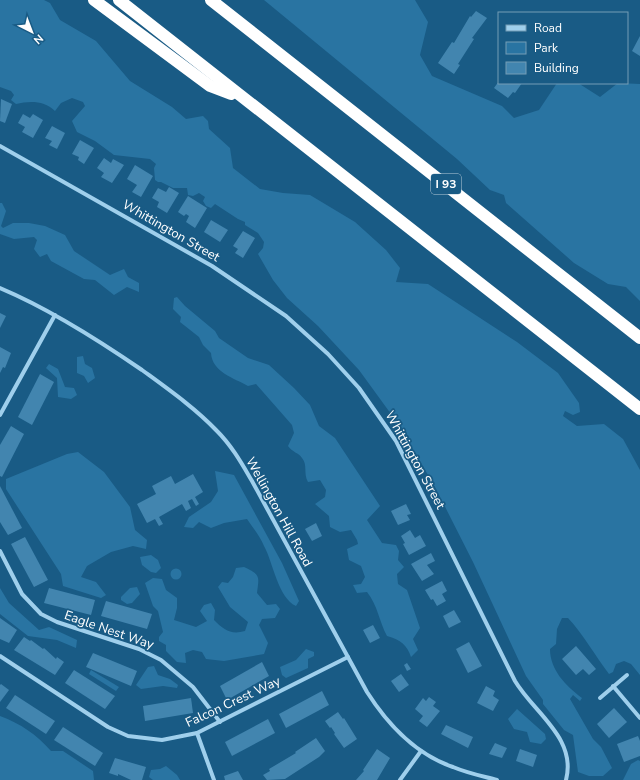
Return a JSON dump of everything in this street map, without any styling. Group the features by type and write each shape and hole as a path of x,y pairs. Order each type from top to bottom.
{"highway":[{"path":"94,0 210,86 244,99"},
{"path":"119,0 640,409"},
{"name":"I 93","path":"211,0 640,338"},
{"path":"219,0 251,30"}],"street":[{"name":"Whittington Street","path":"0,146 212,266 256,294 308,335 355,383 385,422 406,459 515,682 529,702 552,727 563,746 568,765 566,780"},
{"name":"Wellington Hill Road","path":"0,288 54,315 106,346 160,383 199,415 228,443 252,481 367,692 386,720 421,751 479,778 497,780"},
{"path":"0,415 54,315"},
{"name":"Eagle Nest Way","path":"0,551 22,594 41,614 57,622 139,648 161,660 193,687 220,722"},
{"name":"Falcon Crest Way","path":"0,656 89,716 108,727 128,736 162,740 197,733 348,657"},
{"path":"600,698 627,675"},
{"path":"613,686 640,718"},
{"path":"197,733 214,780"},
{"path":"400,780 421,751"}],"green space":[{"path":"0,0 44,0 50,3 60,20 96,41 130,81 172,107 186,119 203,116 208,121 209,129 230,148 233,168 260,189 283,193 310,195 355,222 386,250 400,268 396,282 428,284 517,342 558,373 579,403 580,412 573,415 565,411 563,416 577,426 604,424 623,439 640,470 640,675 631,664 624,661 616,664 613,672 609,674 568,618 562,618 557,629 556,644 550,649 556,671 565,683 582,698 580,701 573,695 570,699 593,739 601,747 612,768 603,776 589,776 578,772 573,735 564,730 543,704 543,700 526,676 473,562 435,487 399,425 359,370 318,326 287,298 273,280 258,254 263,248 264,242 258,233 245,225 245,222 215,204 211,208 206,206 203,201 205,197 199,193 193,196 188,195 187,188 173,188 155,180 154,168 156,164 150,159 114,155 95,141 77,132 72,121 85,106 83,102 72,98 61,103 55,111 51,107 41,103 26,102 16,104 11,100 14,95 11,91 0,87"},
{"path":"264,0 415,0 428,22 420,55 432,76 502,106 514,118 539,110 556,84 580,84 600,97 617,84 640,84 640,301 626,287 608,284 574,263 506,203 504,195 490,190 457,159"},
{"path":"0,203 2,203 6,211 1,226 3,228 13,223 29,223 45,226 65,235 74,251 110,275 124,269 128,277 139,283 139,292 127,287 114,295 95,280 84,279 51,261 47,254 40,257 34,249 37,240 34,237 14,239 0,234"},
{"path":"177,297 185,306 215,331 219,338 248,358 269,365 294,388 310,405 319,426 335,438 380,506 367,520 382,543 396,545 399,551 398,560 404,567 397,574 398,584 407,590 420,628 413,639 418,650 411,657 408,649 403,644 396,639 387,636 374,603 367,592 357,593 353,585 361,584 365,577 361,566 349,560 347,549 358,544 357,540 351,530 340,532 330,527 329,516 315,504 325,497 326,490 320,480 308,482 304,461 301,456 291,450 288,446 294,433 292,425 256,384 248,386 219,370 212,360 211,353 203,345 199,337 180,322 181,317 173,309 174,298"},
{"path":"83,356 85,364 92,368 95,378 88,383 84,376 77,373 77,357"},
{"path":"49,364 58,369 65,387 74,388 77,395 71,399 58,397 57,378 46,368"},
{"path":"78,452 104,472 130,507 135,530 147,540 146,549 133,546 111,552 87,566 81,577 96,582 106,595 101,598 63,586 61,574 6,489 6,479 67,454"},
{"path":"215,471 234,475 282,563 299,601 296,606 290,602 280,588 262,542 247,519 224,523 211,528 199,522 193,528 184,527 189,517 211,502 218,491"},
{"path":"151,555 158,560 161,568 156,573 151,572 142,565 140,557"},
{"path":"244,567 256,574 258,577 257,593 267,605 276,604 280,609 275,618 262,619 259,625 268,643 264,654 224,661 206,659 202,652 193,650 185,653 186,663 177,662 166,651 166,645 159,641 159,637 163,632 158,611 153,606 145,583 153,578 162,579 166,590 177,598 177,608 174,620 196,627 207,621 200,611 204,605 211,603 215,610 214,620 228,631 240,632 245,631 248,622 230,607 218,587 222,582 228,583 233,577 236,568"},
{"path":"176,568 180,570 182,574 180,578 176,580 172,578 170,574 172,570"},
{"path":"137,587 140,594 132,603 127,604 121,600 121,597 130,588"},
{"path":"0,588 9,603 39,630 49,627 77,640 76,648 57,640 28,636 0,614"},
{"path":"306,649 314,652 314,656 308,659 308,668 286,678 282,675 280,667 296,660"},
{"path":"154,666 158,675 170,679 178,685 177,688 163,686 141,689 136,685 148,667"},
{"path":"91,670 119,687 116,691 89,674"},
{"path":"517,709 545,734 546,739 541,744 530,742 527,732 514,729 508,719"},
{"path":"0,716 15,722 28,730 40,739 51,751 63,751 93,771 94,780 0,780"},
{"path":"638,760 640,761 640,780 623,780 631,764"},
{"path":"166,766 177,775 180,780 153,780 149,777 151,770 160,769"}],"building":[{"path":"476,11 487,18 472,38 474,39 458,64 460,65 454,74 438,63 452,42 454,43 470,16 471,17"},
{"path":"640,36 640,56 632,51"},
{"path":"498,82 498,84 521,84 515,93 513,92 508,98 494,88"},
{"path":"1,99 12,104 5,123 0,121"},
{"path":"23,114 30,118 33,114 43,120 33,138 22,132 25,127 18,123"},
{"path":"52,126 65,133 57,149 49,145 52,141 45,138"},
{"path":"80,140 94,148 84,164 78,160 79,157 72,154"},
{"path":"104,158 111,163 113,159 124,165 112,183 101,177 104,173 97,168"},
{"path":"135,165 153,176 141,197 132,192 137,185 127,179"},
{"path":"169,187 179,193 167,213 157,207 159,202 152,198 158,188 166,192"},
{"path":"188,196 207,208 195,228 186,222 189,216 186,214 184,216 178,212"},
{"path":"211,220 228,230 220,242 204,232"},
{"path":"243,231 255,238 243,258 235,253 238,249 233,246"},
{"path":"0,313 6,316 0,328"},
{"path":"0,347 11,353 5,368 3,367 0,373"},
{"path":"40,374 54,382 32,425 18,417"},
{"path":"11,426 24,434 2,477 0,476 0,445"},
{"path":"193,474 203,492 195,497 199,504 196,506 192,499 188,501 191,508 186,511 182,504 159,517 163,524 159,526 155,519 147,523 137,504 156,494 152,486 171,476 175,484"},
{"path":"0,486 22,528 8,535 0,522"},
{"path":"406,504 411,514 407,515 410,520 398,525 391,511"},
{"path":"316,523 322,536 312,541 305,529"},
{"path":"410,530 415,538 420,535 426,546 409,555 403,544 405,543 401,536"},
{"path":"25,537 48,580 34,587 11,544"},
{"path":"431,553 435,561 427,565 434,574 422,581 411,564"},
{"path":"442,581 447,591 442,594 446,601 437,606 425,590"},
{"path":"49,588 95,600 91,615 44,603"},
{"path":"106,601 152,614 147,629 101,616"},
{"path":"454,610 461,622 449,628 443,616"},
{"path":"0,618 17,630 9,643 0,639"},
{"path":"373,625 380,638 370,643 363,630"},
{"path":"24,637 30,641 31,640 43,649 44,648 56,659 57,657 64,662 55,675 14,650"},
{"path":"469,642 482,666 468,673 456,649"},
{"path":"576,646 596,669 589,675 583,669 576,675 562,659"},
{"path":"93,653 137,671 131,686 86,667"},
{"path":"262,662 269,676 227,700 220,686"},
{"path":"407,663 411,669 407,671 404,665"},
{"path":"74,670 115,696 105,709 65,683"},
{"path":"401,674 409,685 399,692 391,681"},
{"path":"1,684 9,690 0,702 0,685"},
{"path":"486,686 495,691 493,696 499,700 493,711 477,703"},
{"path":"322,691 329,705 286,728 279,714"},
{"path":"15,695 55,721 46,734 6,708"},
{"path":"429,697 436,702 433,706 440,711 427,727 419,721 423,716 415,709 423,698 426,701"},
{"path":"191,698 193,713 145,721 143,706"},
{"path":"614,708 627,722 609,738 597,724"},
{"path":"338,712 343,719 344,718 357,739 344,748 331,727 330,728 325,721"},
{"path":"268,719 275,733 232,756 225,742"},
{"path":"446,725 473,737 468,748 441,734"},
{"path":"63,727 103,753 95,766 54,740"},
{"path":"638,736 640,741 640,756 624,762 617,744"},
{"path":"316,738 325,751 319,757 285,779 267,780 263,775 270,771 269,769 296,753 295,752"},
{"path":"495,743 507,748 502,758 489,754"},
{"path":"377,749 390,758 377,780 356,780 364,771 363,770"},
{"path":"520,749 537,755 533,767 516,761"},
{"path":"115,758 146,767 142,780 131,780 118,774 118,776 109,773"},
{"path":"238,771 243,780 225,780 224,776"}]}
